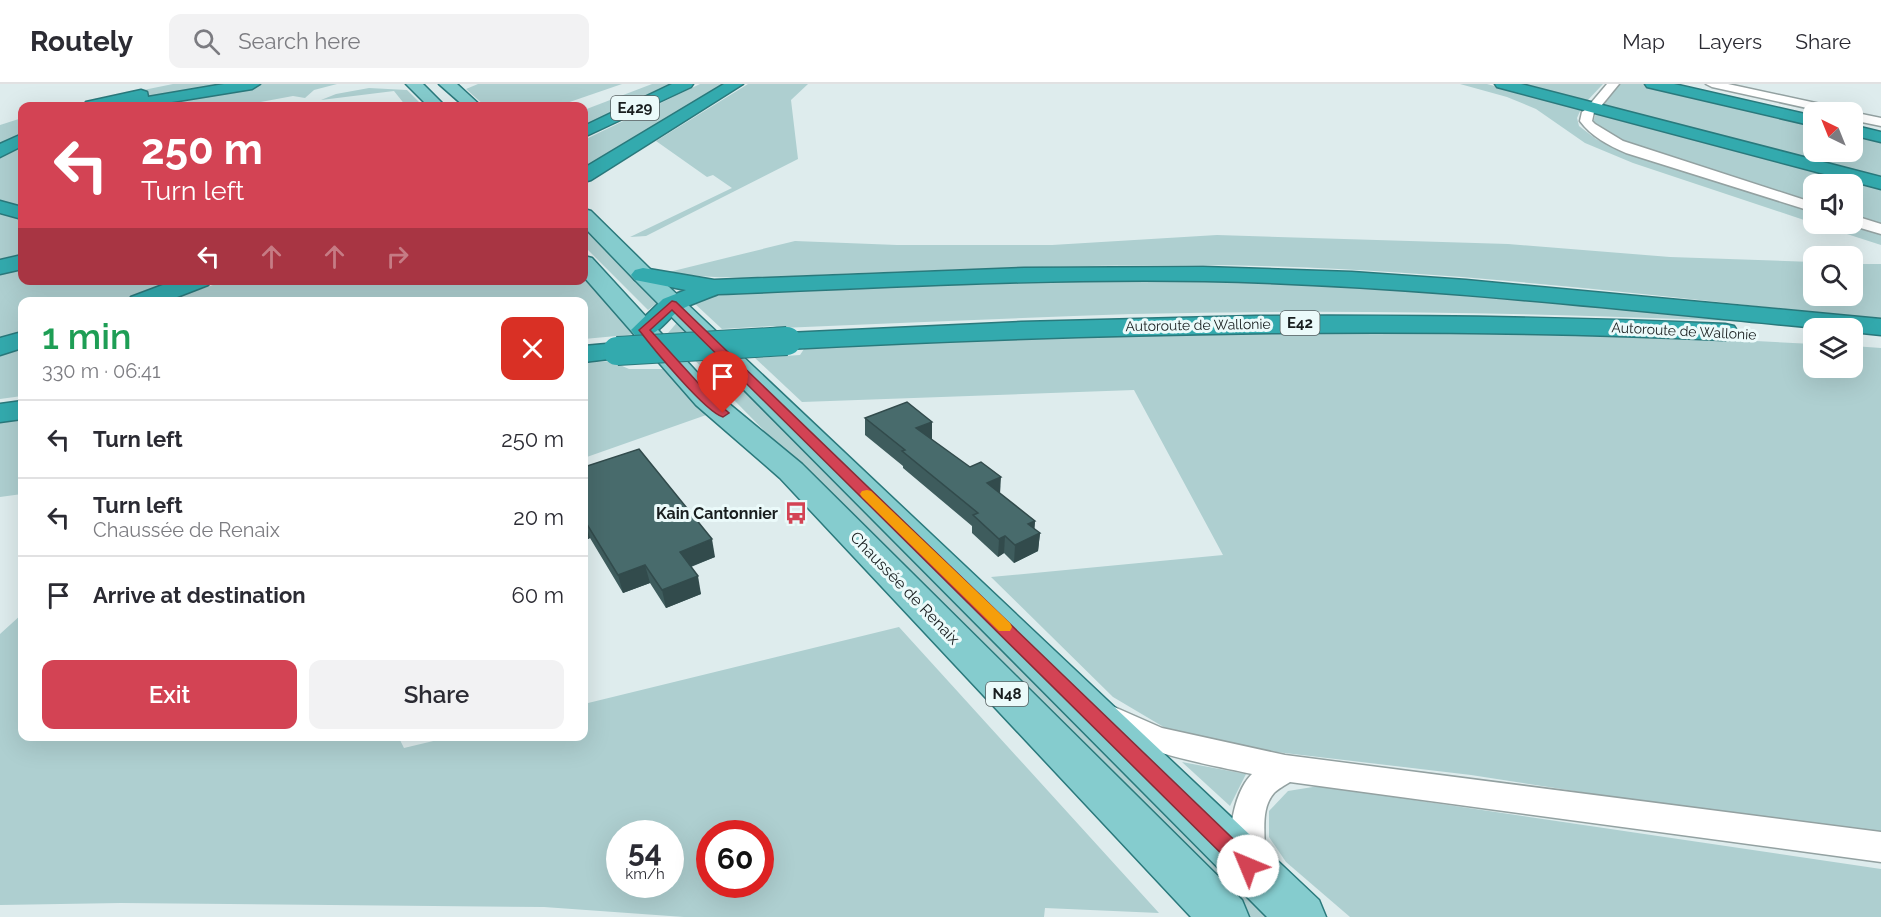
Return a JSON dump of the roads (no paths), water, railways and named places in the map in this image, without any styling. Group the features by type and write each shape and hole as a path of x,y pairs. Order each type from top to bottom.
{"highway":[{"path":"110,102 208,84"},
{"path":"145,102 252,84"},
{"name":"E429","path":"588,130 686,84"},
{"path":"588,170 654,135 735,84"},
{"path":"1503,84 1881,183"},
{"path":"1653,84 1803,118"},
{"path":"0,136 18,129"},
{"path":"1863,133 1881,137"},
{"path":"0,151 18,141"},
{"path":"0,207 18,212"},
{"path":"0,267 18,263"},
{"path":"643,275 714,287 1047,275 1203,274 1340,279 1490,289 1881,327"},
{"path":"154,297 186,285"},
{"path":"644,330 672,304 689,295 714,287"},
{"name":"Autoroute de Wallonie","path":"588,354 787,340 1083,327 1339,322 1578,326 1803,336"},
{"path":"1863,340 1881,341"},
{"path":"0,347 18,341"},
{"path":"0,413 18,411"}],"main road":[{"path":"414,84 432,102"},
{"path":"447,84 468,102"},
{"name":"N48","path":"588,218 672,304 1301,917"},
{"name":"Chaussée de Renaix","path":"588,267 706,399 791,471 1224,917"}],"street":[{"path":"1613,84 1593,108 1586,121 1605,139 1631,150 1803,205"},
{"path":"1712,84 1803,105"},
{"path":"1779,84 1803,103"},
{"path":"1863,118 1881,122"},
{"path":"1863,223 1881,229"},
{"path":"1086,706 1156,739 1285,768 1881,847"},
{"path":"1248,866 1249,813 1261,785 1285,768"}],"place":[{"name":"Kain Cantonnier","path":"796,513"}]}
